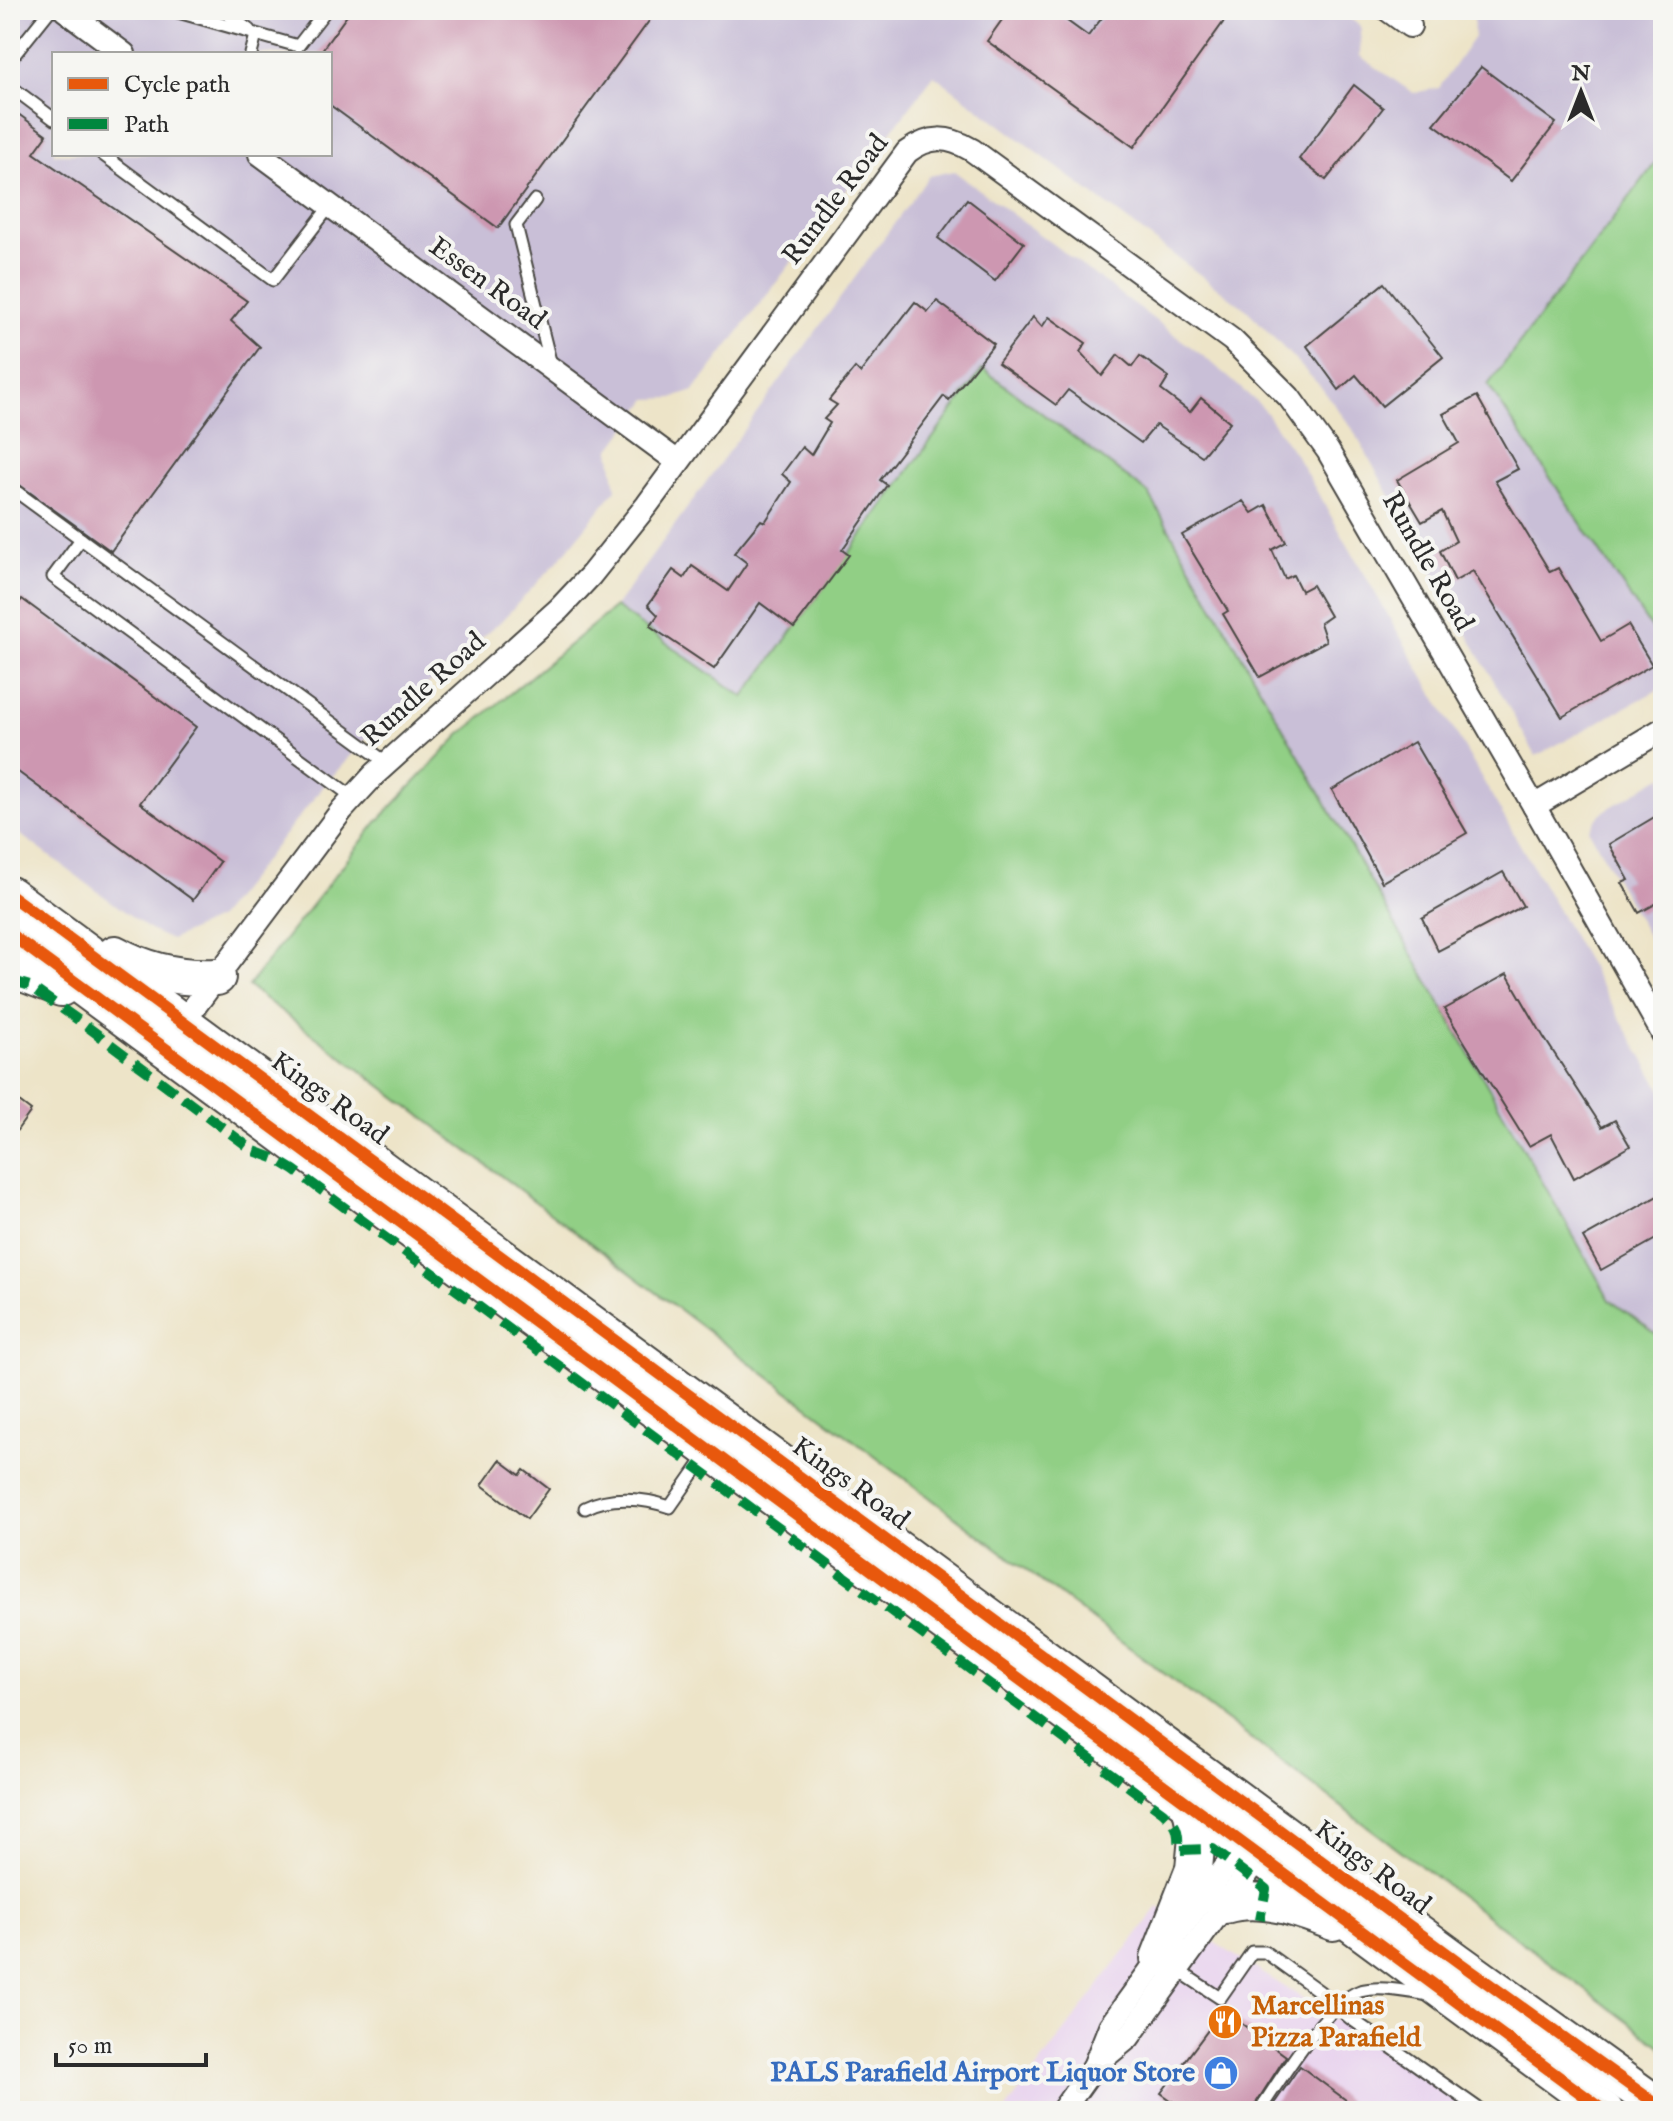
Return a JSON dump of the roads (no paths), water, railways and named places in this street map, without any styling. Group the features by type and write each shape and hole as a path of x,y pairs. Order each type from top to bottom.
{"main road":[{"path":"18,914 136,966 186,977 217,977"},
{"name":"Kings Road","path":"18,914 118,1013 173,1034 1257,1840 1368,1936 1470,2011 1582,2100"},
{"name":"Kings Road","path":"18,914 710,1450 1190,1804 1257,1840 1457,1961 1663,2109"},
{"path":"10,968 118,1013"},
{"path":"1169,1964 1194,1869 1197,1837 1190,1804"},
{"path":"1225,1905 1240,1900 1262,1901 1328,1920 1368,1936"}],"street":[{"path":"65,10 121,52"},
{"path":"1388,10 1410,26"},
{"name":"Rundle Road","path":"173,1034 354,798 387,763 559,609 591,575 907,152 931,139 955,140 972,150 1232,340 1289,397 1328,451 1663,1034"},
{"name":"Essen Road","path":"263,156 678,462"},
{"path":"1534,806 1663,729"},
{"path":"1062,2111 1095,2065 1110,2026 1225,1905 1257,1840"},
{"path":"1169,1964 1257,1840"}],"lane":[{"path":"12,53 50,10"},
{"path":"171,10 298,46 326,10"},
{"path":"222,10 256,35"},
{"path":"252,52 256,35"},
{"path":"10,86 52,118"},
{"path":"105,156 273,280 330,206"},
{"path":"535,200 516,225 552,369"},
{"path":"10,487 387,763"},
{"path":"81,539 53,577 354,798"},
{"path":"585,1508 600,1500 614,1499 670,1507 710,1450"},
{"path":"1169,1964 1220,1998 1252,1952 1265,1952 1350,2018 1482,2111"},
{"path":"1259,2111 1303,2047 1338,2007 1358,1992 1376,1989 1432,1995 1470,2011"}],"place":[{"name":"Marcellinas Pizza Parafield","path":"1225,2022"},
{"name":"PALS Parafield Airport Liquor Store","path":"1221,2073"}]}
